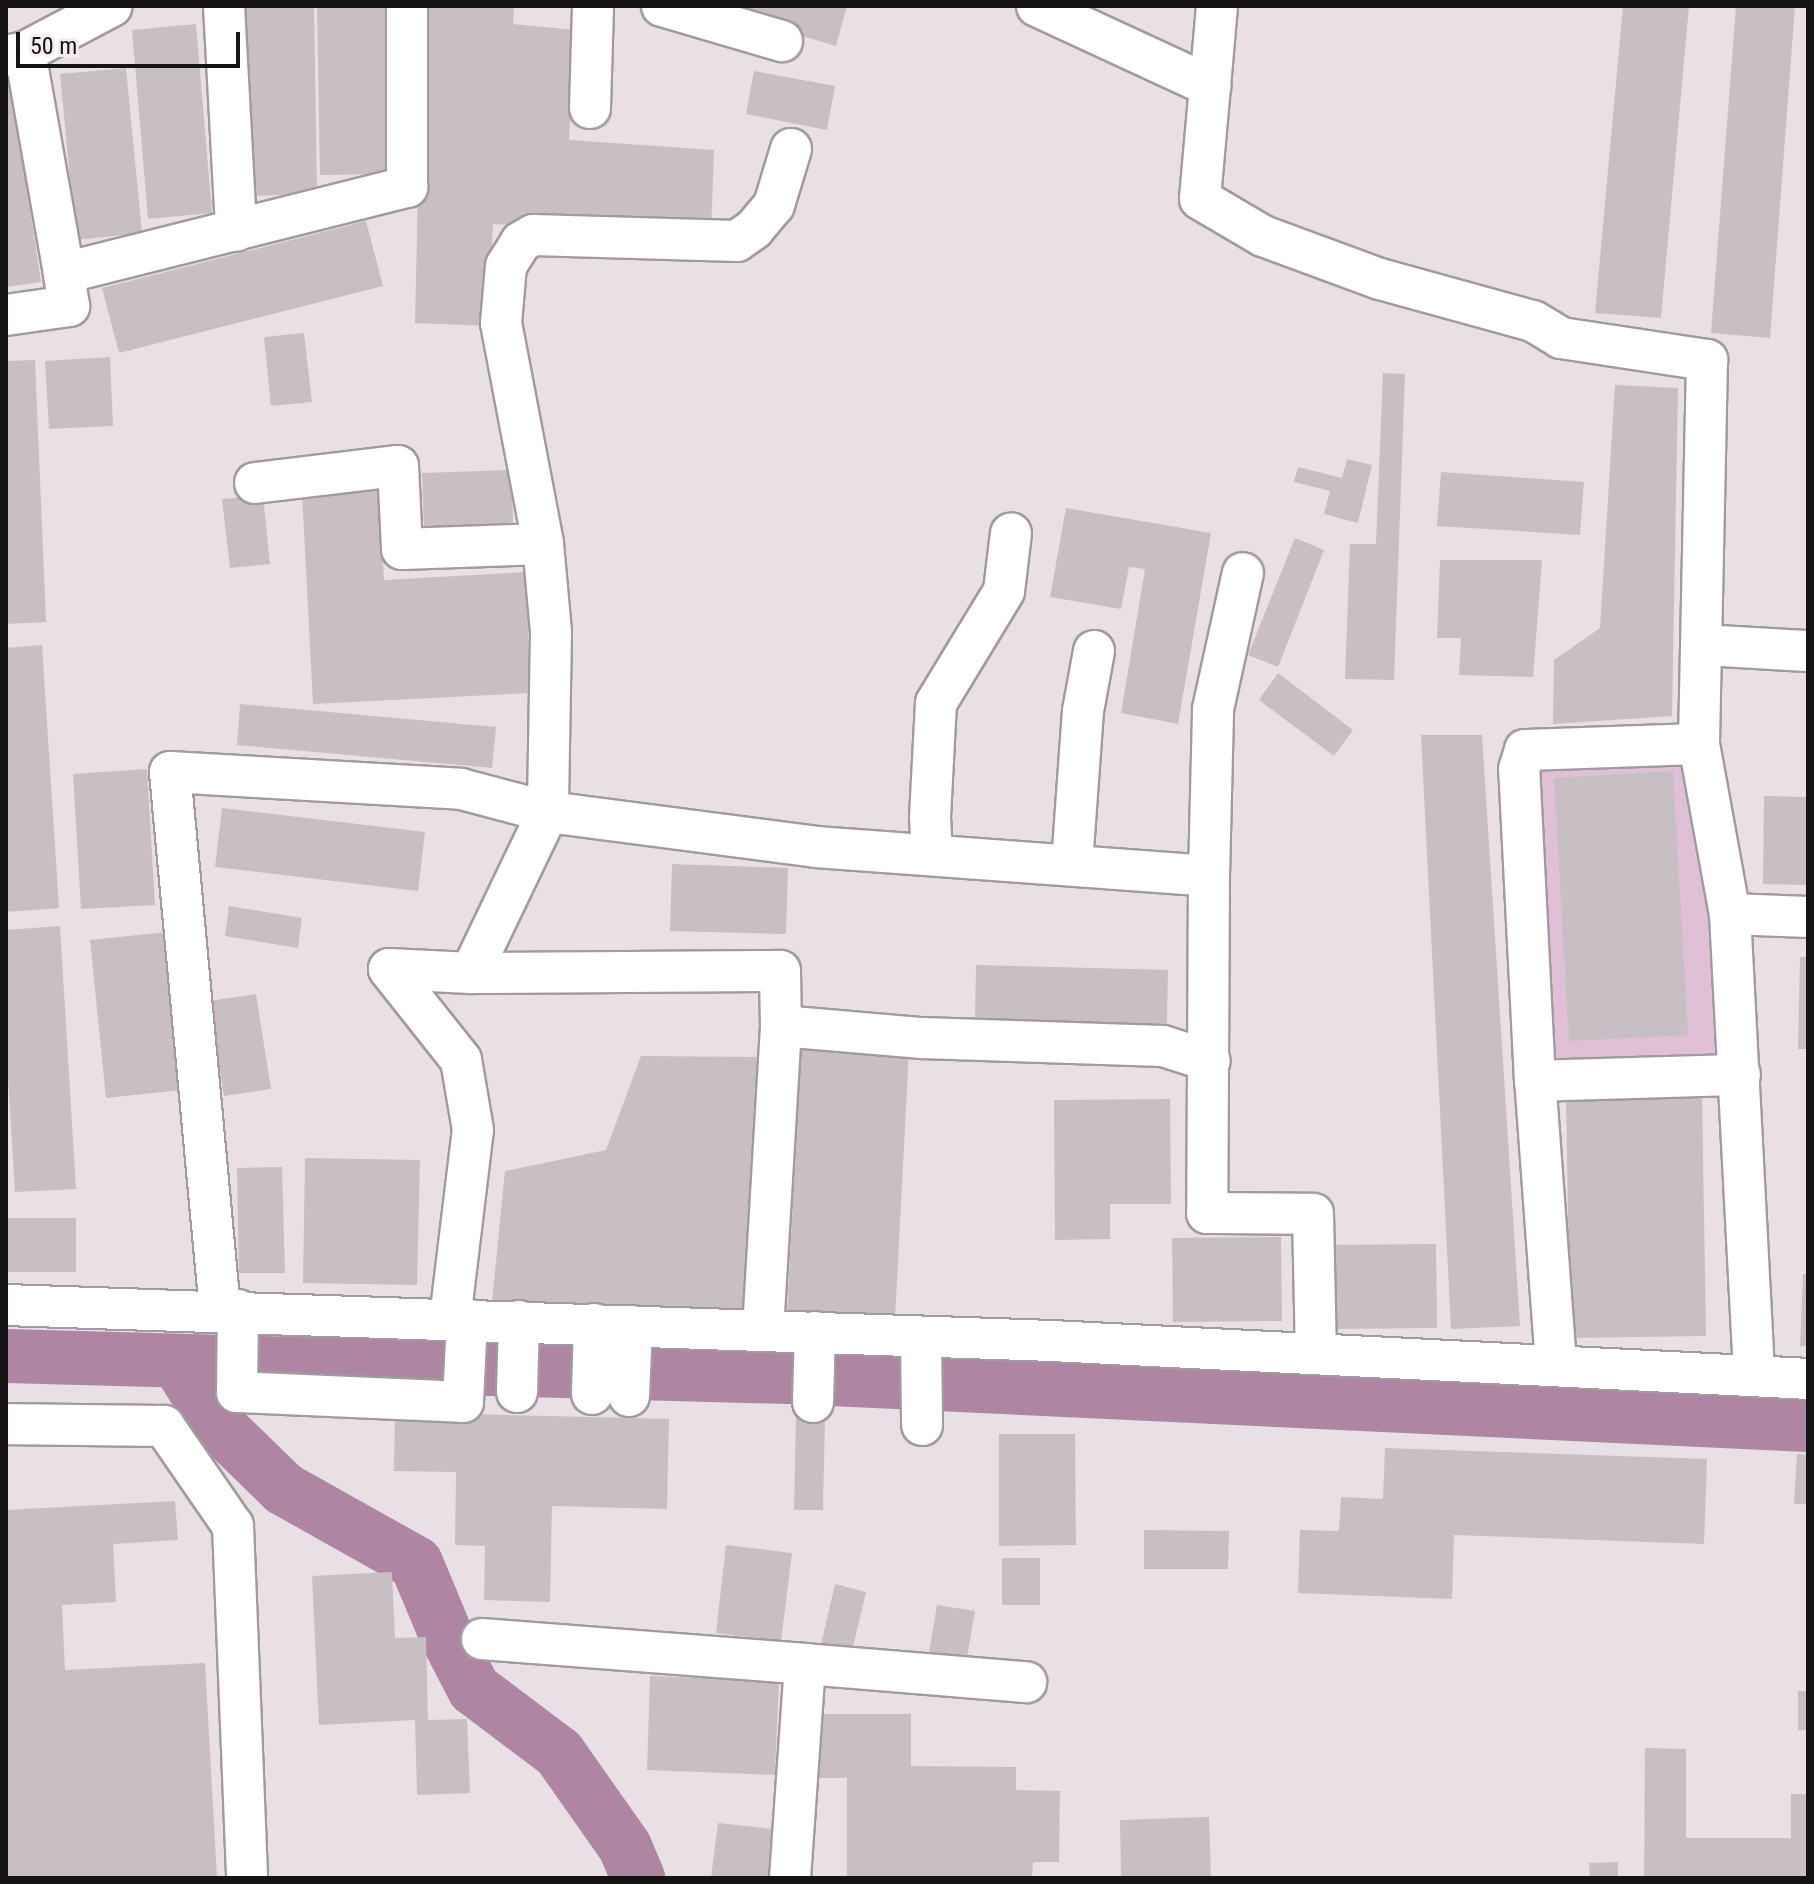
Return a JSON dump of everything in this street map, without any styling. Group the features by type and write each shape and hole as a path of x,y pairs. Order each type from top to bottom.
{"street":[{"path":"6,315 69,306 16,54 112,6"},
{"path":"224,6 236,231"},
{"path":"64,273 407,187 407,6"},
{"path":"590,108 593,6"},
{"path":"662,6 782,41"},
{"path":"1037,6 1210,86"},
{"path":"1217,6 1200,199 1263,236 1380,279 1533,321 1561,338 1707,360 1699,744 1730,914 1754,1375"},
{"path":"471,973 548,812 551,632 543,544 501,323 504,280 513,255 521,242 533,235 737,241 761,223 774,205 791,149"},
{"path":"255,483 398,466 402,549 543,544"},
{"path":"932,855 930,817 936,703 1004,591 1011,533"},
{"path":"1243,573 1213,709 1207,1213 1313,1214 1316,1353"},
{"path":"1703,645 1808,651"},
{"path":"1072,864 1083,711 1094,651"},
{"path":"1556,1364 1535,1081 1519,769 1525,750 1699,744"},
{"path":"763,1330 781,1026 780,971 471,973 389,969 461,1060 473,1130 461,1320 463,1402 237,1392 232,1311 170,772 461,789 548,812 816,847 1209,876"},
{"path":"1730,914 1808,917"},
{"path":"781,1026 922,1038 1163,1046 1210,1061"},
{"path":"1535,1081 1740,1075"},
{"path":"6,1305 815,1332 922,1350 1316,1353 1808,1379"},
{"path":"517,1392 519,1322"},
{"path":"610,1395 613,1326"},
{"path":"813,1402 815,1332"},
{"path":"922,1350 922,1425"},
{"path":"6,1424 164,1426 233,1526 247,1878"},
{"path":"482,1639 1026,1682"},
{"path":"790,1878 805,1664"}],"shaded area":[{"path":"1699,744 1740,1075 1535,1081 1525,750"}],"building":[{"path":"245,6 314,6 317,194 249,196"},
{"path":"317,6 385,6 388,174 320,175"},
{"path":"422,6 514,6 513,24 575,30 569,140 714,150 711,233 493,224 488,326 415,323"},
{"path":"701,6 847,6 836,46"},
{"path":"1623,6 1689,6 1661,318 1595,313"},
{"path":"1736,6 1795,6 1770,338 1711,333"},
{"path":"196,24 212,213 148,219 132,30"},
{"path":"126,68 142,233 76,240 60,74"},
{"path":"754,71 835,86 827,130 746,114"},
{"path":"10,76 41,282 6,287 6,77"},
{"path":"366,221 383,286 119,353 102,288"},
{"path":"304,333 312,402 271,406 264,337"},
{"path":"110,357 113,426 49,429 45,361"},
{"path":"35,360 46,622 6,624 6,361"},
{"path":"1383,373 1405,374 1394,680 1345,679 1350,544 1376,544"},
{"path":"1615,385 1678,388 1672,716 1553,724 1554,660 1600,628"},
{"path":"1347,459 1372,465 1358,523 1324,514 1330,491 1294,482 1298,467 1342,478"},
{"path":"512,470 513,526 424,529 422,473"},
{"path":"1441,472 1584,482 1580,535 1437,526"},
{"path":"379,487 384,580 528,572 528,693 313,704 302,492"},
{"path":"263,495 270,564 230,568 222,499"},
{"path":"1066,508 1211,533 1178,724 1121,713 1145,569 1129,567 1121,609 1050,597"},
{"path":"1295,538 1324,550 1278,667 1248,655"},
{"path":"1440,560 1542,560 1533,677 1459,675 1461,638 1437,638"},
{"path":"42,645 59,908 6,912 6,648"},
{"path":"1278,673 1353,730 1334,756 1259,700"},
{"path":"240,704 496,727 492,768 237,745"},
{"path":"1421,735 1482,735 1520,1326 1451,1329"},
{"path":"147,769 155,905 81,909 73,774"},
{"path":"1673,771 1688,1035 1569,1041 1554,778"},
{"path":"1764,796 1808,797 1808,885 1763,884"},
{"path":"222,808 425,832 418,891 215,867"},
{"path":"672,864 788,868 786,934 670,931"},
{"path":"229,906 302,918 298,948 225,936"},
{"path":"60,926 76,1189 15,1192 6,1045 6,930"},
{"path":"167,932 182,1090 106,1098 90,940"},
{"path":"1800,957 1808,957 1808,1049 1798,1049"},
{"path":"976,965 1168,970 1167,1024 975,1019"},
{"path":"256,994 271,1089 224,1096 209,1001"},
{"path":"801,1044 909,1050 895,1319 787,1314"},
{"path":"641,1056 764,1057 749,1310 492,1302 505,1171 606,1150"},
{"path":"1702,1095 1706,1336 1570,1338 1566,1097"},
{"path":"1170,1099 1171,1204 1110,1204 1110,1239 1055,1240 1054,1100"},
{"path":"305,1158 420,1160 417,1285 303,1283"},
{"path":"282,1167 285,1273 239,1273 237,1168"},
{"path":"6,1218 76,1218 76,1272 6,1272"},
{"path":"1281,1237 1282,1321 1173,1322 1172,1238"},
{"path":"1436,1244 1437,1328 1329,1329 1328,1245"},
{"path":"1803,1274 1808,1274 1808,1346 1800,1346"},
{"path":"395,1412 669,1419 667,1509 552,1506 550,1602 484,1600 485,1546 455,1545 456,1472 394,1471"},
{"path":"796,1415 825,1415 823,1510 794,1510"},
{"path":"999,1434 1075,1434 1076,1545 999,1546"},
{"path":"1385,1448 1707,1459 1704,1544 1454,1535 1452,1599 1298,1593 1300,1530 1339,1531 1341,1497 1383,1499"},
{"path":"1797,1454 1808,1455 1808,1504 1794,1504"},
{"path":"175,1501 178,1540 113,1544 116,1602 62,1605 65,1670 205,1663 217,1878 6,1878 6,1510"},
{"path":"1144,1530 1229,1531 1228,1569 1144,1569"},
{"path":"726,1545 792,1553 781,1641 716,1633"},
{"path":"1002,1558 1040,1558 1040,1605 1002,1605"},
{"path":"392,1572 395,1638 426,1637 428,1720 467,1719 470,1793 417,1795 415,1720 319,1725 312,1576"},
{"path":"835,1584 866,1592 851,1656 820,1649"},
{"path":"937,1605 975,1611 967,1658 929,1652"},
{"path":"650,1676 779,1681 775,1775 647,1770"},
{"path":"1798,1691 1808,1691 1808,1730 1798,1730"},
{"path":"817,1714 911,1714 911,1766 1016,1767 1016,1790 1060,1791 1059,1862 1033,1862 1032,1878 847,1878 847,1778 817,1778"},
{"path":"1645,1748 1686,1749 1686,1838 1791,1838 1791,1794 1808,1794 1808,1878 1644,1878"},
{"path":"1209,1817 1211,1878 1121,1878 1120,1820"},
{"path":"718,1823 781,1830 776,1878 711,1878"},
{"path":"1618,1862 1618,1878 1590,1878 1589,1863"}],"waterway":[{"path":"6,1356 789,1377 1808,1425"},
{"path":"177,1361 215,1422 284,1489 416,1563 447,1637 474,1689 559,1753 625,1847 638,1878"}]}
